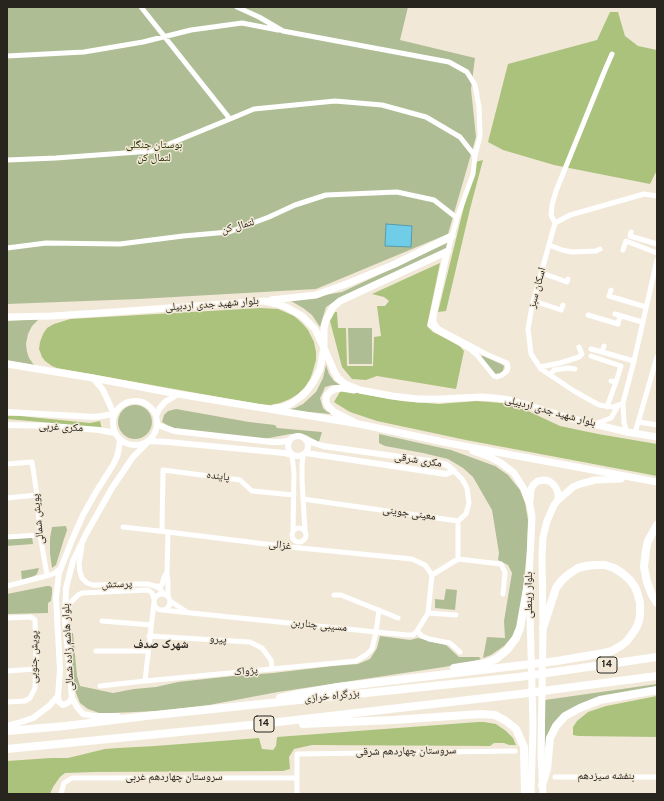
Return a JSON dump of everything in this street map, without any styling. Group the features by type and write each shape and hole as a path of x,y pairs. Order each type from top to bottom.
{"highway":[{"path":"657,525 648,541 644,567 649,588 657,603"},
{"path":"255,705 298,694 405,679 557,661 612,651 622,645 631,636 638,624 640,603 635,587 622,572 605,565 578,568 562,580 556,588 543,628"},
{"path":"405,679 452,668 486,663 502,655 513,643 520,628 529,577"},
{"name":"بزرگراه خرازی","path":"7,731 519,677 657,657"},
{"name":"بزرگراه خرازی","path":"7,749 261,724 520,694 657,676"},
{"path":"542,785 547,769 550,738 556,726 565,716 600,700 657,690"},
{"path":"261,724 325,723 480,714 495,715 516,729 524,747 525,794"}],"main road":[{"path":"264,301 316,295 394,264 452,236"},
{"path":"249,406 275,408 284,407 292,403 306,392 320,369 324,348 324,328 326,320 333,307 340,301 447,252"},
{"name":"بلوار شهید جدی اردبیلی","path":"7,317 52,316 264,301 286,307 302,316 314,330 338,378 345,384 360,390 418,399 440,400 482,397 510,400 573,419 657,437"},
{"path":"7,365 93,378 178,394 358,424 448,443 657,482"},
{"path":"358,424 334,412 326,403 326,398 331,391 335,389 342,388 360,390"},
{"name":"بلوار زینعلی","path":"448,443 490,457 501,463 514,473 524,489 530,505 532,517 529,577 532,726 531,794"},
{"name":"بلوار زینعلی","path":"542,794 542,554 543,537 549,516 558,500 573,487 580,484 595,480 636,479"},
{"path":"530,505 531,489 538,481 549,481 553,484 558,493 558,500"}],"street":[{"path":"141,7 230,119"},
{"path":"237,7 259,17 283,31"},
{"path":"7,56 84,52 143,42 191,30 242,23 449,62 467,72 475,85 479,107 480,136 475,156 473,174 457,218 447,252 430,325 436,330 470,349 477,355 494,376 497,377 502,375 507,371 507,363 488,355 445,332 434,323 434,316 447,252"},
{"path":"612,54 556,191 551,215 555,223 570,215 644,194 657,196"},
{"path":"7,160 152,151 254,109 335,101 382,105 426,117 460,138 475,156"},
{"name":"لتمال کن","path":"7,248 46,243 120,244 229,232 269,218 295,205 326,195 398,192 434,200 457,218"},
{"name":"اسکان سبز","path":"555,223 528,329 531,354 541,369 574,391 599,405 613,407 620,404"},
{"path":"631,232 630,236 657,244"},
{"path":"623,250 626,242 657,253"},
{"path":"549,245 572,252 600,249"},
{"path":"595,424 611,418 620,404 634,361 657,260"},
{"path":"542,273 567,282 568,279"},
{"path":"611,290 609,296 646,307"},
{"path":"534,301 561,310 563,305"},
{"path":"588,315 618,324 618,315 642,322"},
{"path":"602,352 604,346"},
{"path":"540,367 579,357 582,354 579,348"},
{"path":"591,349 634,361"},
{"path":"591,356 621,366 614,382 607,406"},
{"path":"620,404 624,423 631,432 639,422 657,356"},
{"path":"550,375 554,370 568,368 575,369"},
{"path":"93,378 103,390 114,414"},
{"path":"157,414 144,402 137,400 130,401 124,403 114,414 113,428 115,433 125,443 137,445 149,441 158,425 157,414 159,409 165,402 178,394"},
{"name":"مکری غربی","path":"7,412 89,417 114,414"},
{"path":"639,422 657,425"},
{"name":"مکری غربی","path":"7,425 52,426 99,430 115,433"},
{"path":"158,425 174,431 272,442 281,442 299,436 305,439 308,444 308,450 302,464 306,549"},
{"name":"بلوار هاشم زاده شمالی","path":"7,726 33,718 49,706 58,696 60,670 56,598 59,573 83,515 114,465 120,439"},
{"name":"مکری شرقی","path":"305,439 323,446 436,462 447,465 454,471 446,474 305,454"},
{"path":"290,440 288,449 292,455 294,473 293,531 291,535 293,547"},
{"path":"149,441 284,453 297,457 305,454"},
{"name":"بلوار هاشم زاده شمالی","path":"146,716 94,716 83,714 77,707 72,698 65,621 66,588 73,561 112,488 133,457 149,441"},
{"name":"پویش شمالی","path":"7,464 32,462 37,495 40,535 49,575"},
{"name":"پاینده","path":"162,531 163,470 240,480 252,491 294,495"},
{"path":"454,471 462,479 467,488 469,504 466,514 458,521 458,559"},
{"path":"7,498 37,495"},
{"name":"معینی جوینی","path":"303,498 458,521"},
{"name":"غزالی","path":"123,527 306,549 412,559 424,565 432,575"},
{"path":"292,540 299,543 303,541 305,534 301,528 296,528 293,531"},
{"path":"154,600 155,607 160,610 167,609 169,607 167,597 168,532"},
{"path":"7,537 40,535"},
{"name":"پرستش","path":"83,541 79,564 82,578 87,583 93,585 135,584 155,586"},
{"path":"460,652 450,643 429,639 417,632 428,613 432,575 458,559 501,564 506,572 503,594"},
{"path":"7,586 55,573 62,567"},
{"path":"155,586 162,585 167,572"},
{"path":"49,575 58,582"},
{"path":"155,586 167,597 188,612"},
{"name":"پرستش","path":"65,621 72,601 82,593 148,590 152,593 154,600"},
{"path":"145,681 150,625 154,600 157,595 167,597"},
{"path":"334,595 341,595 398,618"},
{"path":"150,625 160,610"},
{"name":"مسیبی چناربن","path":"160,610 407,635 417,632"},
{"name":"پژواک","path":"100,686 356,661 372,649 379,610"},
{"path":"428,613 456,615"},
{"name":"پویش جنوبی","path":"7,618 31,617 35,620 36,651 35,688 30,698 25,701 7,702"},
{"path":"102,621 150,625"},
{"name":"پیرو","path":"149,636 250,642 262,648 271,660 272,669"},
{"path":"96,651 148,651"},
{"path":"7,671 36,669"},
{"path":"58,696 59,702 63,704 68,703 72,698"},
{"name":"سروستان چهاردهم شرقی","path":"297,778 298,754 515,751"},
{"name":"بنفشه سیزدهم","path":"555,777 657,777"},
{"name":"سروستان چهاردهم غربی","path":"61,794 64,782 72,778 297,778"},
{"path":"297,778 297,794"}],"green space":[{"name":"بوستان جنگلی لتمال کن","path":"7,7 408,7 400,40 475,58 471,89 476,137 448,234 316,289 139,299 7,304"},
{"path":"610,12 618,12 625,36 638,46 657,50 657,170 650,184 554,165 503,150 488,142 508,64 597,40"},
{"path":"483,160 446,311 438,312 475,162"},
{"path":"447,243 446,249 343,296 326,307 320,327 312,315 291,301 342,292"},
{"path":"440,263 427,326 433,332 459,345 464,351 456,389 377,376 366,380 352,379 342,367 330,321 335,312 337,312 338,328 346,328 347,366 373,366 374,337 381,336 377,306 385,306 389,301 384,297 372,294"},
{"path":"261,308 278,309 294,316 308,330 314,342 316,352 316,360 312,374 305,387 290,399 270,405 57,368 45,361 39,349 43,334 47,328 70,319"},
{"path":"39,319 32,326 28,334 26,344 29,358 34,365 7,360 7,321"},
{"path":"348,328 372,328 372,364 349,364"},
{"path":"480,356 501,364 504,366 503,371 495,374"},
{"path":"326,365 329,374 334,381 340,385 325,387 320,398 323,408 332,414 285,410 295,408 303,404 316,392 323,378"},
{"path":"341,390 402,401 439,404 476,401 502,403 528,411 560,426 657,444 657,476 466,440 377,421 350,412 334,402"},
{"path":"132,405 138,405 142,406 149,412 152,422 151,429 145,436 138,439 132,439 128,438 121,432 118,425 118,419 119,415 125,408"},
{"path":"176,409 275,425 277,428 322,432 319,442 306,435 299,434 290,434 264,439 173,428 162,422 164,415 168,411"},
{"path":"7,416 90,423 100,421 102,429 7,419"},
{"path":"379,434 451,450 495,466 508,475 520,490 525,503 528,520 527,551 520,617 512,637 504,646 491,655 483,658 487,637 505,638 504,621 512,573 508,565 498,560 499,553 492,510 473,477 463,468 448,459 385,446 379,443"},
{"path":"66,526 67,530 56,565 52,568 50,538 52,527"},
{"path":"32,537 33,544 7,546 7,539"},
{"path":"39,568 37,574 22,580 21,571"},
{"path":"47,586 52,588 51,601 48,603 48,613 7,614 7,594"},
{"path":"446,589 457,590 455,610 435,608 435,599 444,600"},
{"path":"71,633 73,633 77,676 80,686 113,693 156,687 178,682 358,664 370,659 377,648 380,636 410,640 418,638 446,645 459,657 479,657 481,659 444,667 278,692 209,705 158,711 99,713 88,709 80,703 76,693 73,679"},
{"path":"657,684 657,687 565,714 545,756 545,700"},
{"path":"657,696 657,737 573,735 573,727 577,721 588,712 606,706"},
{"path":"478,722 496,724 513,738 516,745 494,743 490,746 312,745 294,749 289,757 290,769 283,771 65,773 60,777 50,794 7,794 7,761 68,758 105,749 259,738 262,749 273,750 276,746 277,737"}],"water":[{"path":"386,224 412,226 411,247 385,246"}],"district":[{"name":"شهرک صدف","path":"161,646"}]}
